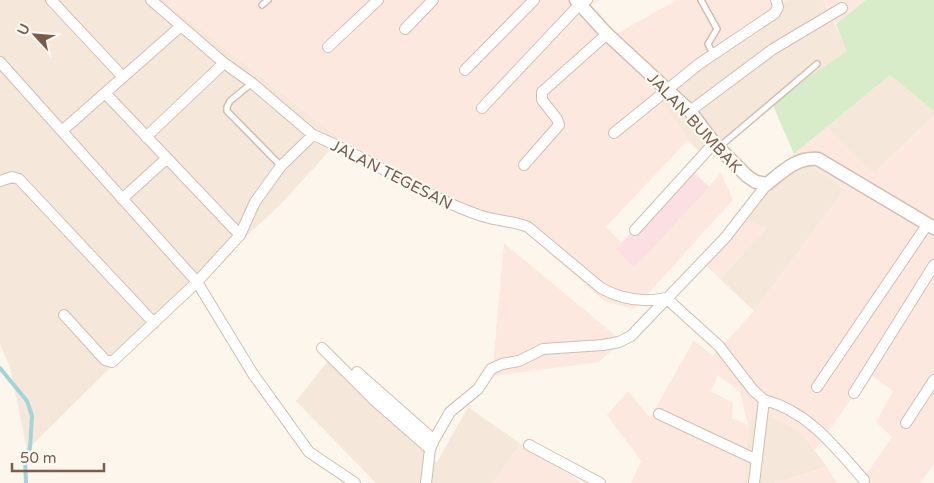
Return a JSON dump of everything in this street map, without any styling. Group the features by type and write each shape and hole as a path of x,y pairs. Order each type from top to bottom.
{"street":[{"path":"51,0 123,78"},
{"path":"151,0 224,64 252,83 313,135"},
{"path":"328,47 378,0"},
{"path":"405,29 433,0"},
{"path":"465,70 534,0"},
{"path":"614,132 666,88 775,13 778,6 776,0"},
{"path":"482,108 581,1"},
{"name":"JALAN BUMBAK","path":"581,1 607,34 690,111 716,146 752,180 767,184"},
{"path":"690,111 773,49 842,8"},
{"path":"62,130 181,26"},
{"path":"524,165 559,125 558,119 542,100 542,92 607,34"},
{"path":"0,62 197,282 253,374 308,452 355,483"},
{"path":"146,137 224,64"},
{"path":"105,93 240,235"},
{"name":"JALAN TEGESAN","path":"64,316 105,360 112,362 197,282 240,235 255,202 281,166 313,135 345,148 376,167 477,215 515,221 528,227 600,288 614,295 653,301 666,298"},
{"path":"635,230 716,146"},
{"path":"426,483 432,444 450,412 478,389 484,377 496,365 519,361 543,349 619,342 641,327 666,298 725,238 767,184 794,163 812,158 818,159 931,226 817,387"},
{"path":"122,199 166,159"},
{"path":"0,181 3,178 12,177 19,179 154,323"},
{"path":"854,393 934,265"},
{"path":"666,298 719,346 753,390 764,400 779,404 816,426 864,480"},
{"path":"322,348 374,401 432,444"},
{"path":"357,372 432,444"},
{"path":"906,423 934,380"},
{"path":"754,483 764,400"},
{"path":"659,414 757,460"},
{"path":"529,445 600,483"}],"lane":[{"path":"262,6 268,0"},
{"path":"701,0 717,29 708,44 713,54"},
{"path":"716,146 817,64"},
{"path":"252,83 230,101 226,107 227,111 281,166"}],"shaded area":[{"path":"0,0 163,0 340,139 280,205 197,282 27,450 10,367 0,344"},
{"path":"163,0 600,0 587,7 614,35 677,0 789,0 674,75 655,92 688,140 606,227 622,243 616,249 634,268 721,173 733,200 634,309 604,301 521,228 494,223 340,139"},
{"path":"789,0 823,0 848,51 702,154 688,140 655,92 674,75"},
{"path":"823,0 866,0 836,24"},
{"path":"890,75 934,111 934,115 874,174 827,127"},
{"path":"934,115 934,464 920,483 860,483 892,437 876,422 893,391 869,374 815,450 801,432 757,411 748,426 744,483 631,483 641,461 607,415 628,391 650,418 694,340 713,356 754,311 845,189 794,154 827,127 874,174","holes":["718,375 740,392 748,425 732,418 733,403 711,391"]},
{"path":"794,154 845,189 754,311 720,279 766,229 738,216"},
{"path":"690,168 709,187 634,268 616,249"},
{"path":"738,216 766,229 720,279 701,260"},
{"path":"504,243 622,341 599,362 492,376"},
{"path":"328,361 437,462 468,407 521,444 493,483 376,483 296,401"},
{"path":"757,410 801,432 827,467 774,483 744,483 748,425"},
{"path":"521,444 582,483 493,483"},
{"path":"827,467 837,483 774,483"}],"green space":[{"path":"866,0 934,0 934,111 890,75 794,154 772,103 847,51 836,24"}],"waterway":[{"path":"0,368 27,401 32,416 30,448 25,458 26,483"}]}
